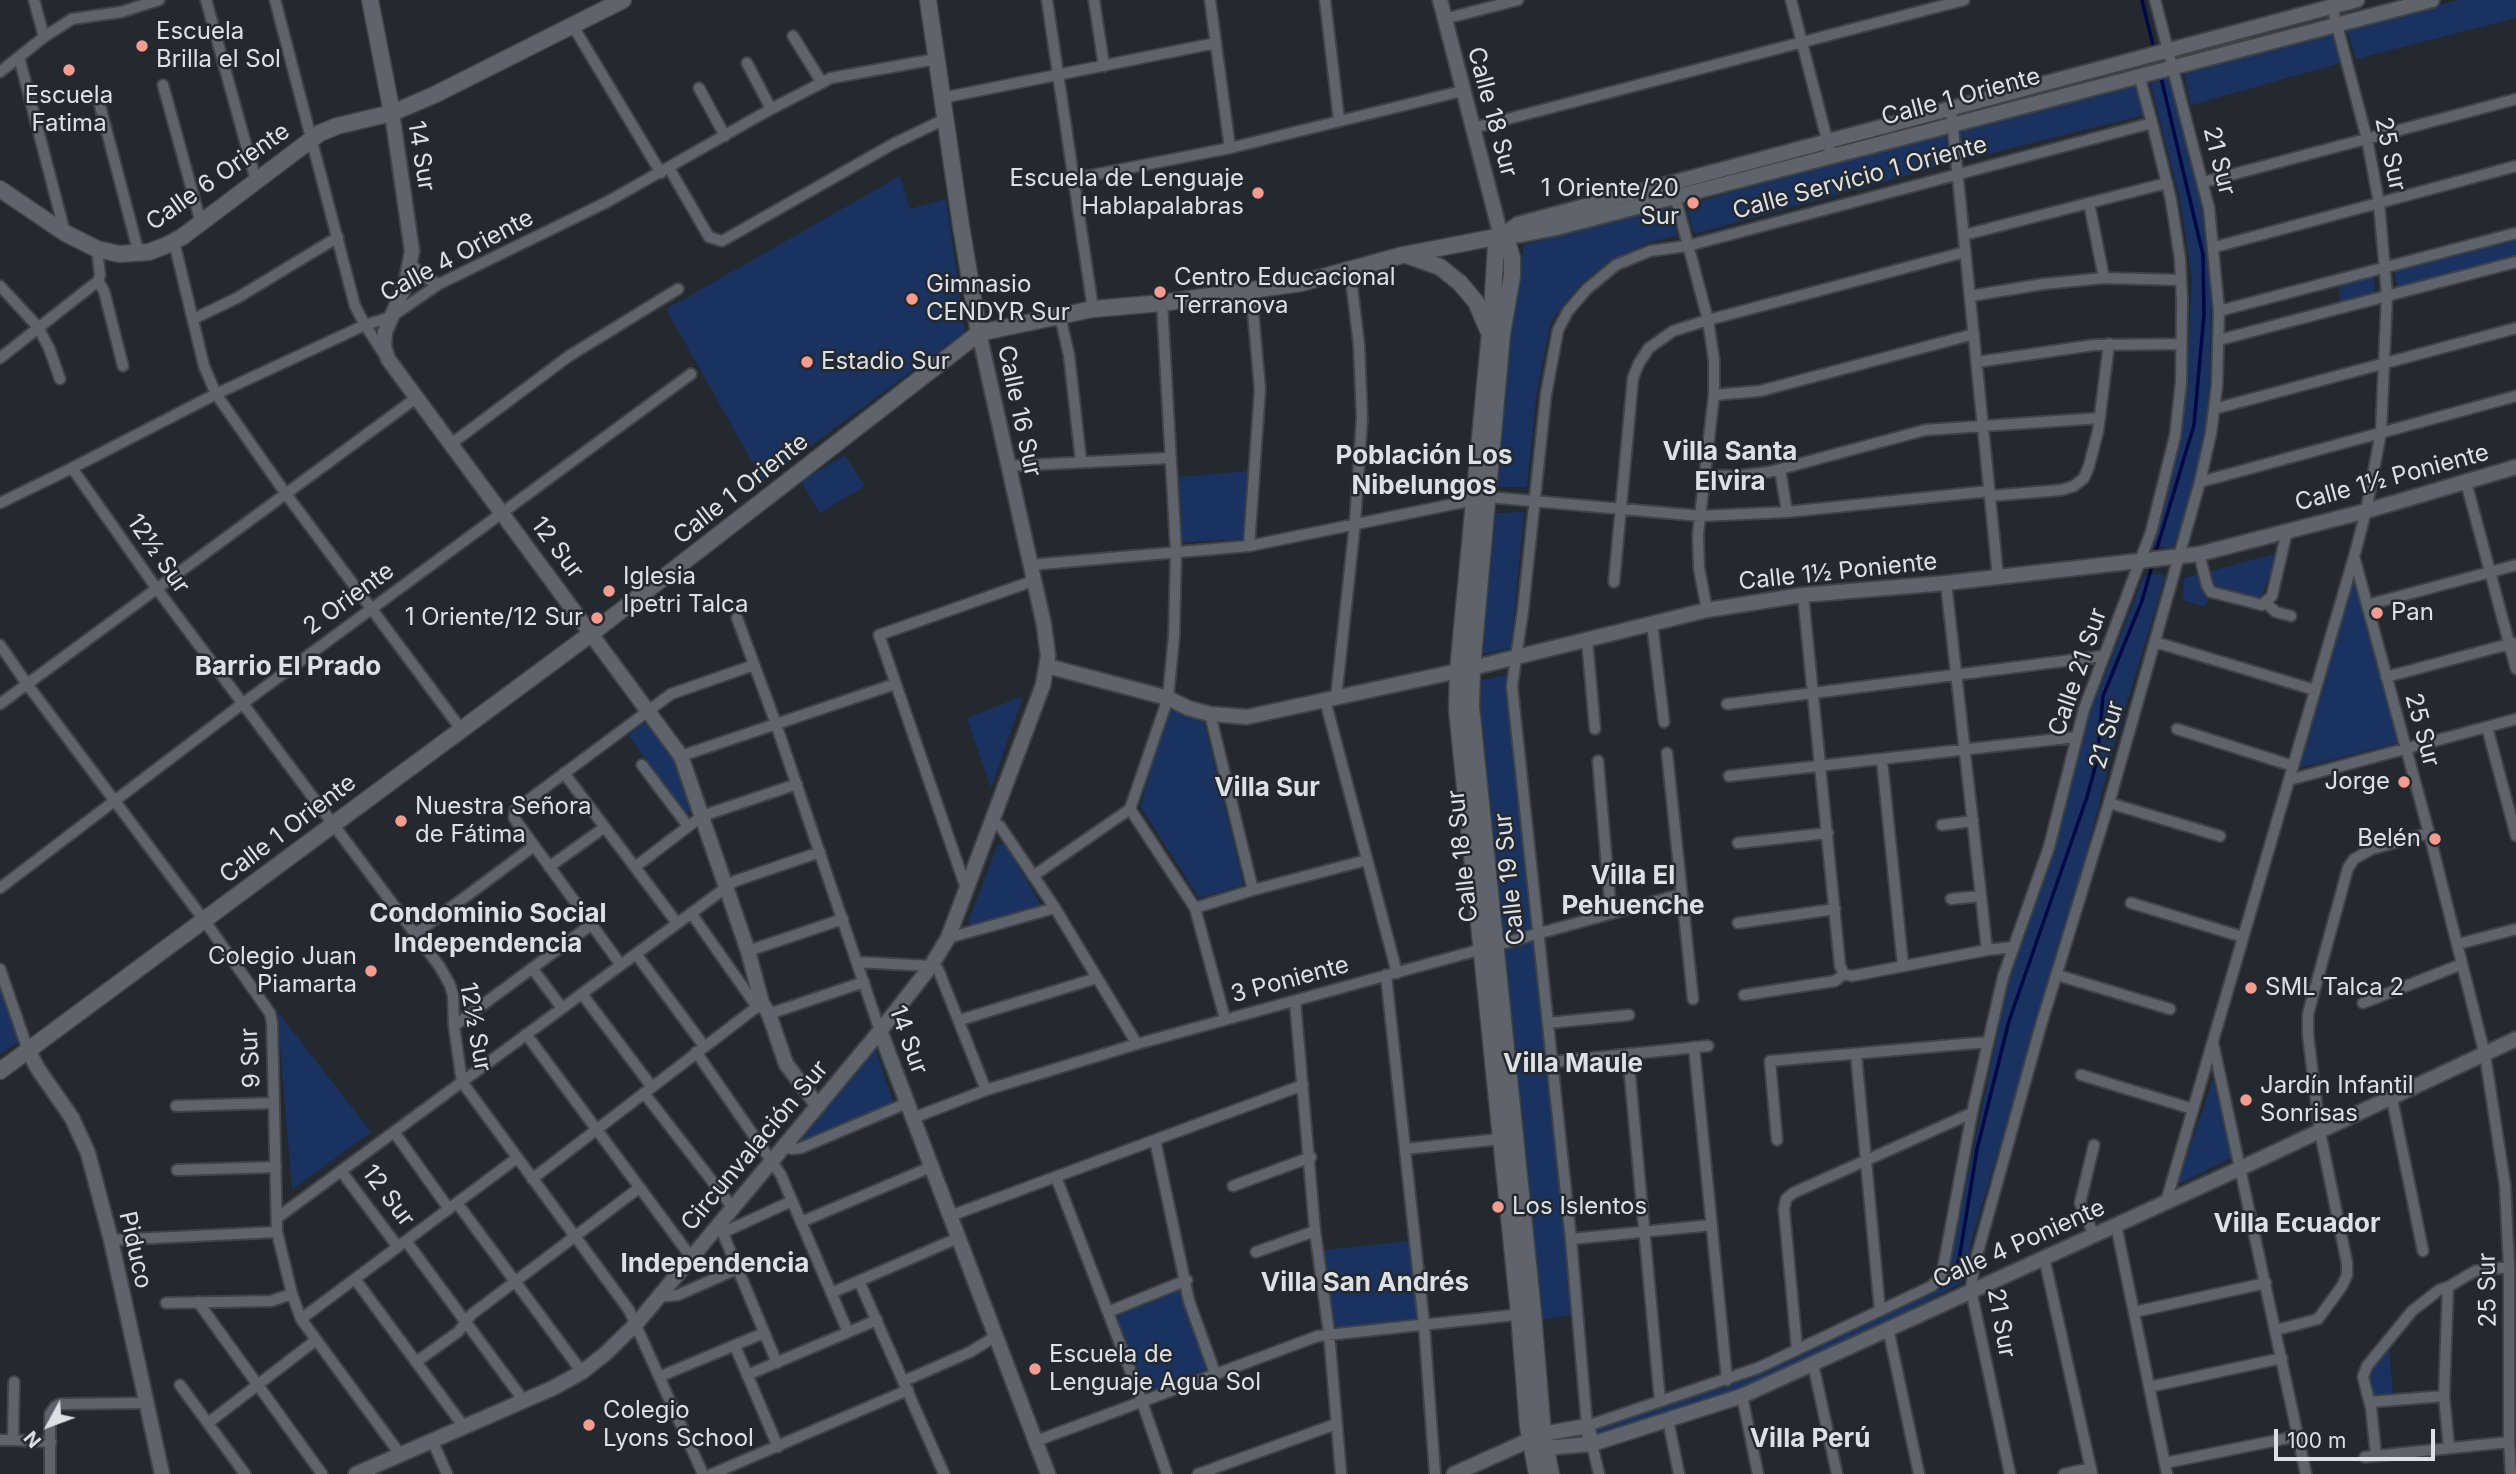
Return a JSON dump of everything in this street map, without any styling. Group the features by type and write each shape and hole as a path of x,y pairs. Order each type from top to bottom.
{"main road":[{"name":"14 Sur","path":"370,0 392,113"},
{"name":"Calle 6 Oriente","path":"0,189 65,233 97,249 120,254 139,254 161,248 174,242 313,139 337,125 392,113 456,85 623,0"},
{"name":"Calle 16 Sur","path":"928,0 979,333"},
{"name":"Calle 1 Oriente","path":"0,1070 592,633 979,333 1093,309 1162,303 1301,283 1403,255 1501,236"},
{"name":"Calle 18 Sur","path":"1480,500 1512,276 1512,258 1508,244 1501,236 1496,246 1480,500 1465,670 1473,723 1500,1139 1526,1314"},
{"path":"1403,255 1428,261 1460,282 1476,302 1489,337"},
{"name":"Calle 18 Sur","path":"1488,948 1539,1441 1538,1474"},
{"name":"Calle 18 Sur","path":"1539,1441 1550,1474"}],"street":[{"path":"34,0 44,37"},
{"path":"106,0 110,14"},
{"path":"0,72 44,37 72,19 110,14 159,0"},
{"path":"206,0 256,181"},
{"path":"275,0 355,306 388,359"},
{"path":"1047,0 1093,309"},
{"path":"1094,0 1104,66"},
{"path":"1210,0 1230,148"},
{"path":"1325,0 1339,120"},
{"name":"Calle 18 Sur","path":"1440,0 1501,236"},
{"path":"1444,19 1518,0"},
{"path":"1791,0 1829,148"},
{"path":"1473,128 1964,0"},
{"name":"21 Sur","path":"2010,1474 1971,1290 1978,1248 2109,803 2154,642 2173,557 2200,482 2214,409 2219,340 2215,247 2204,182 2160,53 2155,0"},
{"name":"Calle 1 Oriente","path":"1952,116 2331,3 2357,0"},
{"name":"Calle 1 Oriente","path":"1501,236 1556,228 1674,190 1829,148 1952,116 2164,69 2432,0"},
{"name":"25 Sur","path":"2331,3 2367,139 2379,203 2386,268 2386,362 2381,432 2354,557 2458,944 2485,1055 2511,1184 2511,1474"},
{"path":"573,26 665,171 709,237 715,241 722,241 901,139 945,119"},
{"path":"793,36 822,83"},
{"path":"942,98 1216,43"},
{"path":"19,57 65,233"},
{"name":"Calle 4 Oriente","path":"0,503 216,394 365,325 391,317 439,284 665,171 771,109 831,78 936,59"},
{"path":"747,63 771,109"},
{"name":"Calle 21 Sur","path":"1940,1279 1972,1113 2003,978 2054,831 2076,737 2103,656 2145,559 2175,436 2182,382 2181,279 2176,227 2139,75"},
{"path":"163,85 201,223"},
{"path":"699,88 724,136"},
{"path":"1072,180 1230,148 1462,91"},
{"path":"98,98 139,254"},
{"path":"2204,182 2516,99"},
{"name":"14 Sur","path":"391,317 406,283 411,262 409,224 392,113"},
{"path":"1952,116 1998,577"},
{"name":"Calle Servicio 1 Oriente","path":"1587,289 1616,265 1650,251 1688,246 2152,123"},
{"path":"2215,247 2516,166"},
{"path":"1964,235 2167,183"},
{"path":"1674,190 1708,320 1714,360 1714,395 1698,553 1707,610"},
{"path":"2089,203 2104,278"},
{"path":"2219,311 2516,233"},
{"path":"193,319 237,298 338,237"},
{"path":"174,242 204,366 216,394 286,494 461,729"},
{"path":"0,358 98,281 100,275 97,249"},
{"path":"1614,582 1632,386 1639,362 1649,348 1664,336 1708,320 1965,253"},
{"path":"411,262 423,276 439,284"},
{"path":"2219,340 2516,262"},
{"path":"1350,271 1359,345 1362,418 1355,523 1330,699 1391,974 1436,1474"},
{"path":"1970,296 2043,284 2104,278 2181,279"},
{"path":"98,281 104,291 123,366"},
{"path":"0,286 38,327 60,379"},
{"path":"451,444 578,350 678,289"},
{"name":"Calle 19 Sur","path":"1587,289 1568,311 1558,330 1546,394 1523,610 1512,686 1571,1239 1587,1426 1599,1474"},
{"path":"1249,546 1260,389 1251,290"},
{"path":"1033,876 1130,809 1168,698 1174,636 1176,551 1162,303"},
{"path":"1060,316 1069,355 1081,461"},
{"path":"388,359 384,340 391,317"},
{"path":"2214,409 2516,328"},
{"name":"Calle 16 Sur","path":"979,333 1046,636 1047,666 1043,685 993,822"},
{"path":"1714,395 1760,391 1974,334"},
{"path":"1977,362 2109,344 2181,344"},
{"path":"1029,565 1249,546 1480,500 1534,501 1701,516 1787,512 2068,488 2084,478 2089,466 2100,418 2109,344"},
{"name":"12 Sur","path":"388,359 681,756 748,951 763,1008 789,1069 818,1106"},
{"name":"2 Oriente","path":"0,888 242,704 691,374"},
{"path":"2200,482 2516,396"},
{"path":"0,704 416,398"},
{"path":"1704,475 1736,476 1780,469 1925,430 2100,418"},
{"path":"1007,466 1170,458"},
{"name":"Calle 1½ Poniente","path":"1047,666 1168,698 1210,715 1247,717 1465,670 1707,610 1803,595 1947,583 2199,554 2516,467"},
{"name":"12½ Sur","path":"72,468 156,589 415,934 450,985 462,1082 637,1323 703,1474"},
{"path":"1780,469 1787,512"},
{"path":"2466,482 2513,644 2516,669"},
{"path":"2199,554 2211,592 2257,606 2266,603 2272,596 2287,531"},
{"path":"2166,1202 2354,557"},
{"path":"2367,605 2516,565"},
{"path":"967,891 880,635 1033,581"},
{"path":"1947,583 1987,950"},
{"path":"1803,595 1840,966 1844,974 1852,976 2013,947"},
{"path":"2266,603 2276,612 2291,616"},
{"name":"14 Sur","path":"737,618 797,784 880,1031 1048,1474"},
{"path":"1652,623 1664,722"},
{"path":"1587,640 1595,729"},
{"path":"2154,642 2315,690"},
{"path":"2386,677 2513,644"},
{"name":"9 Sur","path":"0,645 270,1013 278,1232 292,1294 301,1319 400,1454"},
{"path":"1727,704 2103,656"},
{"path":"621,965 514,818 515,810 671,694 754,665"},
{"path":"681,756 895,684"},
{"path":"1210,715 1253,890"},
{"path":"2290,780 2516,719"},
{"path":"2487,727 2516,836"},
{"path":"2177,729 2293,766"},
{"path":"1729,776 2076,737"},
{"path":"1668,753 1693,999"},
{"path":"1882,760 1903,966"},
{"path":"1598,761 1611,913"},
{"path":"642,765 688,826"},
{"path":"564,773 677,923"},
{"path":"635,867 702,816 797,784"},
{"path":"2109,803 2220,836"},
{"path":"1130,809 1195,908 1225,1019"},
{"path":"1942,825 1973,821"},
{"path":"993,822 1000,826 1055,908 1137,1044"},
{"name":"Circunvalación Sur","path":"360,1473 524,1401 582,1372 637,1323 691,1257 720,1229 733,1208 931,966 948,938 993,822"},
{"path":"549,867 605,827"},
{"path":"1738,843 1828,833"},
{"path":"2276,1330 2318,1319 2347,1275 2347,1263 2320,1132 2309,1053 2308,1014 2348,868 2354,859 2372,849 2429,833"},
{"path":"415,934 534,846"},
{"path":"277,1218 726,887 735,881 820,852"},
{"path":"1195,908 1367,860"},
{"name":"3 Poniente","path":"913,1118 986,1090 1137,1044 1682,894"},
{"path":"1951,899 1981,896"},
{"path":"2131,903 2243,937"},
{"path":"948,938 1055,908"},
{"path":"1738,923 1835,909"},
{"path":"691,913 763,1008"},
{"path":"748,951 843,919"},
{"path":"454,1026 592,925"},
{"path":"2458,944 2516,929"},
{"path":"636,954 773,1160 848,1332"},
{"path":"857,962 931,966 938,969 986,1090"},
{"path":"2363,1003 2462,964"},
{"path":"533,968 562,1008"},
{"path":"0,969 28,1050"},
{"path":"1744,995 1835,981 1844,974"},
{"path":"2057,975 2170,1009"},
{"path":"960,1020 1097,978"},
{"path":"532,1179 636,1102 700,1049 763,1008 864,982"},
{"path":"582,994 733,1208"},
{"path":"1296,1001 1311,1157 1315,1231 1329,1333 1341,1474"},
{"path":"1548,1023 1629,1014"},
{"path":"526,1034 691,1257"},
{"name":"Calle 4 Poniente","path":"1539,1441 1592,1444 1742,1396 2320,1132 2516,1039"},
{"path":"2213,1040 2306,1474"},
{"path":"1777,1140 1770,1061 1988,1042"},
{"path":"1551,1062 1708,1046"},
{"path":"1694,1047 1727,1380"},
{"name":"Piduco","path":"28,1050 72,1118 92,1165 162,1474"},
{"path":"1628,1054 1660,1401"},
{"path":"1856,1054 1880,1311"},
{"path":"2081,1075 2193,1109"},
{"path":"950,1216 1303,1085"},
{"path":"2392,1098 2423,1251"},
{"path":"176,1106 274,1103"},
{"path":"784,1146 801,1148 907,1103"},
{"path":"1797,1349 1784,1202 1790,1195 1972,1113"},
{"path":"394,1132 515,1282 582,1372"},
{"path":"1405,1149 1500,1139"},
{"path":"1155,1140 1187,1280 1189,1301 1215,1373"},
{"path":"2094,1145 2080,1199 2082,1210 2094,1235"},
{"path":"1233,1186 1311,1157"},
{"path":"301,1319 517,1158"},
{"path":"177,1170 276,1167"},
{"path":"801,1222 931,1167"},
{"name":"12 Sur","path":"341,1171 465,1322 524,1401"},
{"path":"1056,1177 1142,1401 1167,1474"},
{"path":"416,1362 458,1332 472,1314 639,1188"},
{"path":"777,1363 720,1229 792,1201"},
{"path":"1571,1239 1712,1225"},
{"path":"2116,1225 2166,1469 2298,1436"},
{"path":"1256,1252 1315,1231"},
{"path":"111,1240 278,1232"},
{"path":"831,1293 958,1238"},
{"path":"2044,1257 2092,1471 2064,1474"},
{"path":"2509,1267 2475,1271 2439,1290 2412,1311 2367,1366 2363,1377 2370,1402 2371,1456 2509,1442"},
{"path":"657,1297 678,1295 737,1269"},
{"path":"355,1279 464,1427"},
{"name":"Calle 4 Poniente","path":"1454,1474 1539,1441 1758,1368 1932,1286 1940,1279"},
{"path":"1108,1312 1187,1280"},
{"path":"859,1281 943,1474"},
{"path":"2134,1312 2266,1283"},
{"path":"2448,1287 2444,1396 2449,1448"},
{"path":"166,1303 271,1301 292,1294"},
{"path":"198,1302 322,1474"},
{"path":"1036,1441 1306,1339 1329,1333 1526,1314"},
{"path":"747,1375 877,1320"},
{"path":"1888,1328 1919,1474"},
{"path":"660,1376 764,1333"},
{"path":"712,1474 778,1447 906,1385 996,1336"},
{"path":"208,1423 316,1340"},
{"path":"735,1346 778,1447"},
{"path":"2149,1387 2282,1359"},
{"path":"1813,1364 1836,1474"},
{"path":"13,1440 14,1382"},
{"path":"180,1385 245,1474"},
{"path":"1742,1396 1758,1474"},
{"path":"2370,1402 2444,1396"},
{"path":"50,1474 50,1414 55,1407 60,1404 146,1403"},
{"path":"1668,1420 1679,1474"},
{"path":"1198,1474 1336,1424"},
{"path":"0,1440 51,1442"},
{"path":"432,1440 447,1474"}],"shaded area":[{"path":"2458,0 2516,0 2516,18 2356,59 2347,30"},
{"path":"2332,34 2340,63 2191,105 2184,74"},
{"path":"2166,73 2170,79 2200,192 2211,293 2206,432 2193,487 2173,549 2151,545 2176,448 2186,388 2192,279 2180,200 2151,86 2153,80"},
{"path":"2135,83 2143,115 1964,160 1959,129"},
{"path":"1946,132 1948,164 1694,234 1686,205"},
{"path":"900,176 910,209 946,199 965,332 763,481 666,309"},
{"path":"1671,203 1677,235 1647,243 1607,263 1583,282 1557,313 1550,325 1537,391 1527,487 1498,487 1508,337 1524,245"},
{"path":"2516,235 2516,258 2398,290 2394,268"},
{"path":"2374,277 2375,294 2341,303 2338,285"},
{"path":"845,455 865,486 820,513 801,481"},
{"path":"1247,471 1243,539 1183,542 1179,536 1178,477"},
{"path":"1524,512 1511,648 1482,654 1496,513"},
{"path":"2279,553 2262,595 2256,599 2211,593 2205,607 2183,600 2184,578"},
{"path":"2162,574 2165,577 2113,749 2080,879 1972,1238 1963,1280 1915,1307 1740,1391 1598,1436 1596,1429 1739,1382 1779,1365 1937,1288 1947,1277 2010,973 2029,923 2089,715 2143,578 2146,575"},
{"path":"2354,577 2401,742 2299,768 2325,677"},
{"path":"1508,675 1558,1173 1563,1186 1562,1210 1573,1314 1540,1320 1505,951 1481,741 1481,680"},
{"path":"1023,696 991,788 967,718"},
{"path":"1170,707 1203,717 1243,882 1241,886 1199,898 1140,806"},
{"path":"646,722 672,757 693,811 685,813 628,735"},
{"path":"1005,843 1043,908 975,930 968,922 997,846"},
{"path":"0,985 19,1041 0,1054"},
{"path":"277,1011 371,1132 292,1190"},
{"path":"875,1048 894,1104 804,1143 802,1138"},
{"path":"2213,1079 2233,1157 2177,1185"},
{"path":"1409,1241 1417,1321 1339,1328 1333,1322 1324,1250"},
{"path":"1179,1289 1184,1293 1208,1370 1147,1394 1118,1320 1121,1311"},
{"path":"2389,1348 2393,1394 2372,1396 2369,1374"}],"waterway":[{"path":"2142,0 2154,49"},
{"path":"2155,555 2194,425 2204,315 2203,255 2160,73"},
{"path":"1947,1283 1959,1260 1977,1149 2009,1021 2087,797 2097,760 2103,696 2142,601 2153,562"}],"place":[{"name":"Escuela Brilla el Sol","path":"142,46"},
{"name":"Escuela Fatima","path":"69,70"},
{"name":"Escuela de Lenguaje Hablapalabras","path":"1258,193"},
{"name":"1 Oriente/20 Sur","path":"1693,203"},
{"name":"Centro Educacional Terranova","path":"1160,292"},
{"name":"Gimnasio CENDYR Sur","path":"912,299"},
{"name":"Estadio Sur","path":"807,362"},
{"name":"Iglesia Ipetri Talca","path":"609,591"},
{"name":"Pan","path":"2377,613"},
{"name":"1 Oriente/12 Sur","path":"597,618"},
{"name":"Jorge","path":"2404,782"},
{"name":"Nuestra Señora de Fátima","path":"401,821"},
{"name":"Belén","path":"2435,839"},
{"name":"Colegio Juan Piamarta","path":"371,971"},
{"name":"SML Talca 2","path":"2251,988"},
{"name":"Jardín Infantil Sonrisas","path":"2246,1100"},
{"name":"Los Islentos","path":"1498,1207"},
{"name":"Escuela de Lenguaje Agua Sol","path":"1035,1369"},
{"name":"Colegio Lyons School","path":"589,1425"}],"district":[{"name":"Villa Santa Elvira","path":"1730,467"},
{"name":"Población Los Nibelungos","path":"1424,471"},
{"name":"Barrio El Prado","path":"288,667"},
{"name":"Villa Sur","path":"1267,788"},
{"name":"Villa El Pehuenche","path":"1633,891"},
{"name":"Condominio Social Independencia","path":"488,929"},
{"name":"Villa Maule","path":"1573,1064"},
{"name":"Villa Ecuador","path":"2297,1224"},
{"name":"Independencia","path":"715,1264"},
{"name":"Villa San Andrés","path":"1365,1283"},
{"name":"Villa Perú","path":"1810,1439"}]}
